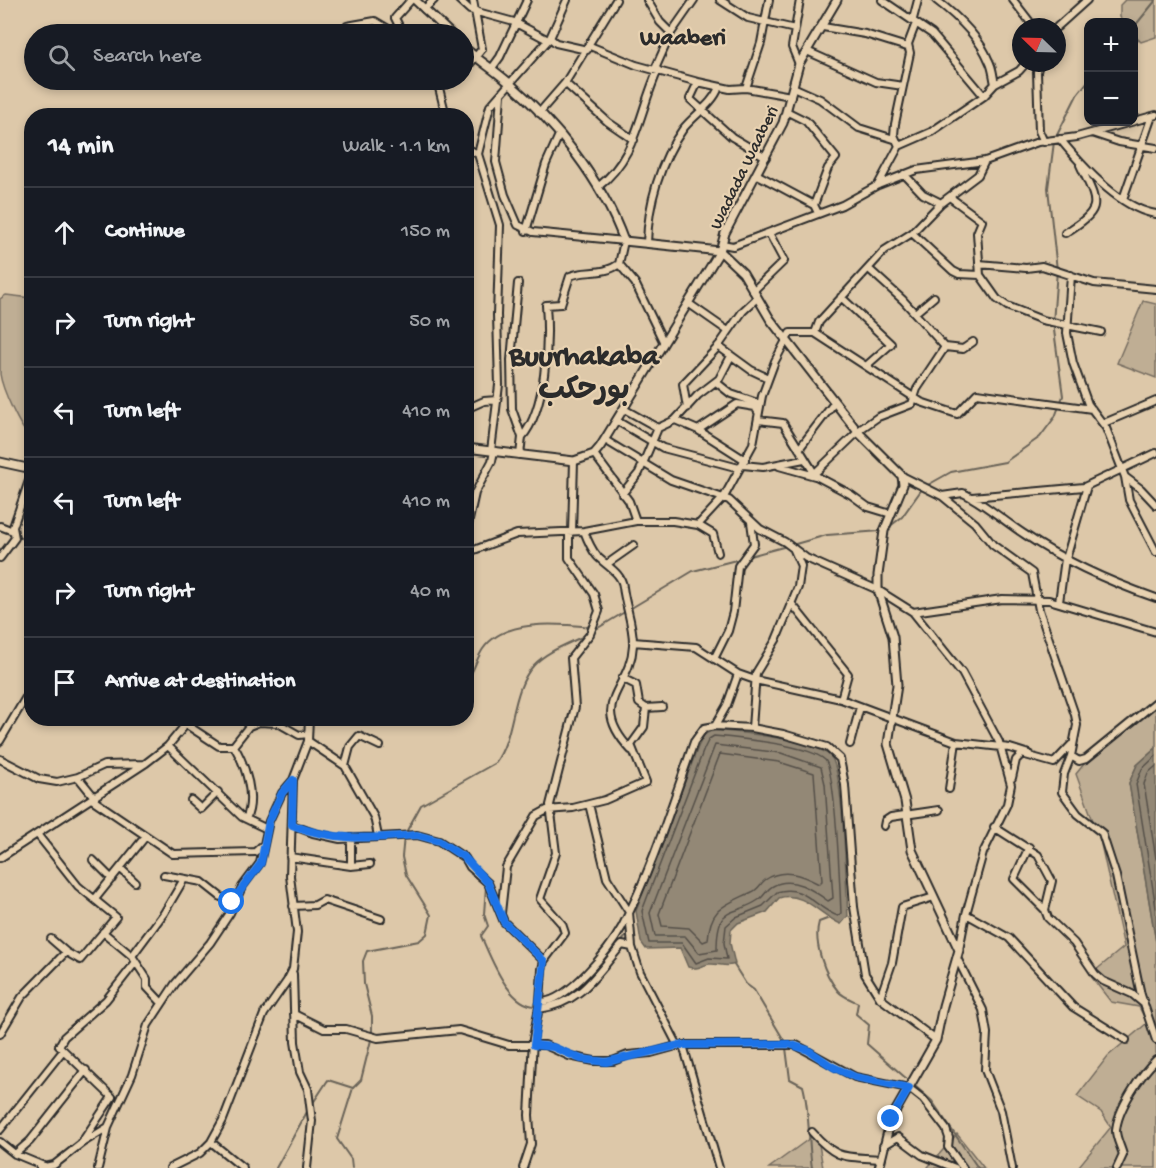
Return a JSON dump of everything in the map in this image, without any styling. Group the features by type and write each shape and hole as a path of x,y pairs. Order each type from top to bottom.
{"street":[{"path":"398,24 395,18 413,0 440,24"},
{"path":"424,9 434,0"},
{"path":"459,0 473,11 482,11 514,22 556,43 588,48 636,65 719,87 746,88 792,96"},
{"path":"473,0 473,11 483,45 474,61"},
{"path":"492,68 500,57 514,22 527,0"},
{"path":"474,498 492,461 497,400 497,315 501,225 478,154 490,106 549,39 567,0"},
{"path":"539,112 565,82 616,0"},
{"path":"647,0 660,22 671,33"},
{"path":"598,188 611,175 634,140 647,94 671,33 694,0"},
{"path":"720,0 741,14 765,23 795,30"},
{"path":"746,88 765,23 769,0"},
{"path":"800,0 792,47 800,64"},
{"name":"Wadada Waaberi","path":"594,454 605,440 663,340 721,248 725,233 758,175 788,112 800,64 837,0"},
{"path":"882,0 932,34 984,96"},
{"path":"894,139 910,53 907,47 918,0"},
{"path":"936,0 966,26 982,46 993,69 995,84"},
{"path":"1013,0 1027,18"},
{"path":"1073,0 1079,6"},
{"path":"1066,18 1087,0"},
{"path":"358,24 375,21 380,24"},
{"path":"823,27 865,34 907,47"},
{"path":"809,52 876,82 903,86"},
{"path":"474,55 492,68 539,112 559,135 607,201 624,240 619,264 639,290 663,340"},
{"path":"878,185 899,146 931,132 984,96 995,84 1017,72"},
{"path":"1037,72 1039,131 1044,142"},
{"path":"565,82 608,123 634,140"},
{"path":"698,82 690,99 732,137 766,158"},
{"path":"647,243 655,187 681,133 719,87"},
{"path":"793,87 820,99 860,128 894,139 899,146"},
{"path":"440,90 444,108"},
{"path":"501,94 496,162 505,195 518,225 526,231 721,248 733,246 842,206 878,185 904,174 985,161 1044,142 1092,133 1154,115"},
{"path":"788,112 806,122 836,158 828,168 814,205"},
{"path":"1123,199 1154,115"},
{"path":"1092,133 1141,147 1156,148"},
{"path":"526,231 546,164 559,135"},
{"path":"1060,140 1078,160 1123,199 1136,208 1156,214"},
{"path":"474,152 478,154"},
{"path":"1065,233 1093,212 1096,199 1078,160"},
{"path":"815,333 819,322 870,270 885,250 912,234 941,203 951,198 978,175 985,161"},
{"path":"904,174 923,194 941,203"},
{"path":"758,175 814,205 818,213"},
{"path":"951,198 982,221 978,233 980,275 988,290 1007,306 1042,320 1101,333"},
{"path":"753,291 783,261 769,233"},
{"path":"912,234 959,274 980,275"},
{"path":"721,248 743,273 757,298 858,432 903,476 942,496 975,523 998,550 1032,573 1038,600 1077,725 1071,756 1064,774 1062,792 1078,814 1101,833 1116,876 1144,1004 1156,1040"},
{"path":"522,437 530,428 540,402 548,322 546,305 561,304 570,276 600,273 619,264"},
{"path":"980,264 1026,268 1042,266 1094,283 1156,289"},
{"path":"870,270 915,313 945,347 963,349 974,342"},
{"path":"1071,275 1067,341 1073,363 1092,409 1104,423 1125,477 1129,500 1153,538 1156,552"},
{"path":"518,283 512,345 512,409 522,437 520,455"},
{"path":"842,297 891,344 866,366"},
{"path":"915,313 934,297"},
{"path":"687,408 683,384 757,298"},
{"path":"688,303 728,331"},
{"path":"698,525 724,497 753,444 758,412 768,378 790,333 815,333 916,398 957,414 977,393 1092,409"},
{"path":"498,344 512,345"},
{"path":"718,346 751,370 768,378"},
{"path":"816,474 858,432 878,417 912,404 916,398 917,389 945,347"},
{"path":"622,494 644,463 658,428 675,420 698,395 723,376 731,356"},
{"path":"716,382 731,394 760,404"},
{"path":"474,405 484,401 497,400"},
{"path":"1104,423 1156,401"},
{"path":"799,449 834,403"},
{"path":"698,430 737,404 755,407 758,412"},
{"path":"624,409 658,428"},
{"path":"675,420 698,430 742,464"},
{"path":"758,420 783,423 804,459 816,474"},
{"path":"616,421 653,444 755,467 775,466 804,459"},
{"path":"605,440 671,480 724,497 751,521 815,563 878,590 914,612 962,673 1001,748 1011,781"},
{"path":"474,449 574,461 594,454 637,516 636,521"},
{"path":"972,497 1052,492 1088,486 1156,453"},
{"path":"523,1168 531,1144 529,1115 534,1045 544,961 565,933 562,924 540,899 556,853 550,810 575,706 571,658 590,634 598,611 594,594 569,558 574,461"},
{"path":"0,462 24,468"},
{"path":"775,466 816,474 868,507 891,514"},
{"path":"903,476 903,485 879,552 878,590 893,638 897,685 888,744 905,801 912,850 959,950"},
{"path":"1125,477 1142,489 1156,505"},
{"path":"1059,602 1066,559 1088,486"},
{"path":"942,496 963,493 972,497 1025,535 1066,559 1124,588 1156,598"},
{"path":"0,558 15,538 13,531 24,496"},
{"path":"474,550 517,534 584,531 636,521 673,521 698,525 713,534 718,553"},
{"path":"714,659 728,631 733,612 738,566 754,544 751,521"},
{"path":"0,526 13,531"},
{"path":"501,914 506,867 531,822 543,811 589,804 646,782 631,750 614,728 610,710 614,692 622,678 633,642 624,602 624,585 607,564 596,555 584,531"},
{"path":"607,564 634,545"},
{"path":"752,728 756,673 776,640 792,604 801,566 793,549"},
{"path":"914,612 1002,599 1038,600 1059,602 1156,632"},
{"path":"792,604 848,674 841,699"},
{"path":"633,642 696,647 738,674 755,680 841,699 892,720 956,742 1029,754 1054,763 1072,744"},
{"path":"715,726 727,705 738,674"},
{"path":"622,678 636,686 639,703 646,708 662,707"},
{"path":"0,741 24,700"},
{"path":"1071,756 1079,761 1086,759 1156,702"},
{"path":"850,744 860,707"},
{"path":"631,750 633,742 644,727 646,708"},
{"path":"0,858 146,764 168,746 186,726"},
{"path":"194,726 219,746 227,748 234,745 249,726"},
{"path":"283,726 299,735 308,737 345,766 374,817 378,836"},
{"path":"307,1168 311,1112 308,1089 297,1056 293,969 297,932 290,892 290,857 293,780 308,737 309,726"},
{"path":"540,1006 577,983 621,929 694,742 704,728 715,726 752,728 827,747 840,759 845,785 847,837 859,945 865,974 880,998 936,1040"},
{"path":"345,766 351,747 359,736 380,746"},
{"path":"949,789 956,742"},
{"path":"234,745 250,787 251,809 246,819"},
{"path":"168,746 246,819 267,829"},
{"path":"879,1168 891,1119 936,1040 943,1006 958,960 966,914 983,853 1009,798 1016,760 1022,754 1029,754"},
{"path":"0,759 47,782 78,777 104,765 146,764"},
{"path":"78,777 94,799 145,837 173,854 255,852 266,842"},
{"path":"98,1168 108,1127 132,1075 148,1025 162,1003 210,943 234,902 261,863 267,829 282,793 293,780"},
{"path":"191,800 201,809 218,792"},
{"path":"589,804 607,878 629,912 632,946 640,972 680,1045 719,1168"},
{"path":"884,826 885,820 891,817 939,810"},
{"path":"292,825 324,836 351,838 422,835 454,850 465,858 488,883 501,914 514,933 544,961"},
{"path":"994,827 1038,855 1052,881 1045,910"},
{"path":"37,834 78,886 116,917 80,960 51,939"},
{"path":"95,899 145,837"},
{"path":"351,838 351,866"},
{"path":"1029,848 1014,879 1045,910 1048,918 1074,943 1095,974 1103,981 1132,994 1144,1004"},
{"path":"290,857 351,866 370,864"},
{"path":"93,861 112,879"},
{"path":"121,869 135,882"},
{"path":"164,875 201,882 221,897 234,902"},
{"path":"82,1143 112,1097 86,1070 62,1052 59,1046 64,1037 106,1000 165,913 184,879"},
{"path":"880,998 892,963 902,907 934,897"},
{"path":"293,906 315,905 324,900 381,919"},
{"path":"966,914 1009,938 1073,1007 1126,1040"},
{"path":"102,932 133,959 147,979 147,987 162,1003"},
{"path":"540,1006 550,1007 579,995 622,945 632,946"},
{"path":"0,1034 22,997 66,952"},
{"path":"958,960 983,1010 987,1034 985,1070 1001,1111 1012,1168"},
{"path":"170,1168 200,1153 211,1142 223,1120 264,1014 293,969"},
{"path":"294,1014 324,1029 346,1029 378,1038 459,1030 510,1045 553,1047 581,1059 606,1062 680,1045 796,1045 855,1077 909,1088 923,1099 946,1129 949,1138 948,1147 963,1168"},
{"path":"0,1130 62,1052"},
{"path":"1116,1168 1123,1155 1116,1133 1118,1123 1139,1079 1156,1060"},
{"path":"15,1154 30,1141 86,1070"},
{"path":"0,1142 15,1154 45,1168 61,1161 82,1143 108,1127"},
{"path":"812,1132 830,1152 839,1156 880,1159"},
{"path":"883,1147 898,1137 922,1155 955,1168"},
{"path":"211,1142 243,1168"}],"shaded area":[{"path":"1125,0 1156,0 1156,37 1141,42 1138,39 1138,18 1121,18 1120,5"},
{"path":"6,295 24,297 24,429 12,408 0,374 0,299"},
{"path":"1143,301 1156,304 1156,378 1117,363"},
{"path":"1156,702 1156,748 1137,765 1129,783 1156,942 1156,1168 1080,1168 1079,1166 1111,1127 1101,1112 1077,1096 1108,1056 1147,1023 1139,1007 1111,1002 1090,975 1124,947 1100,840 1076,774 1093,753"},
{"path":"817,1133 823,1168 769,1168"},
{"path":"957,1134 984,1168 928,1168 928,1167"}],"water":[{"path":"712,730 793,741 809,745 831,757 839,784 842,807 848,916 841,924 804,901 788,896 779,898 767,912 738,923 731,930 730,943 735,964 729,966 709,964 694,968 688,967 680,948 646,949 641,942 636,911 698,747 704,735"},
{"path":"1156,748 1156,942 1129,783 1137,765"}],"waterway":[{"path":"1138,22 1156,0"},
{"path":"1056,137 1077,95 1084,86"},
{"path":"926,486 951,472 1005,462 1040,437 1055,417 1063,396 1053,323 1057,270 1048,188 1054,142"},
{"path":"889,527 902,517 922,489"},
{"path":"792,545 827,535 881,531"},
{"path":"16,534 24,540"},
{"path":"746,557 787,546"},
{"path":"593,631 693,571 740,559"},
{"path":"474,668 483,649 492,639 504,632 533,625 549,624 592,627"},
{"path":"352,1168 351,1159 337,1139 353,1088 361,1080 372,1036 372,1016 364,984 363,961 367,951 419,941 427,934 431,915 406,875 402,857 404,836 421,805 495,763 507,740 526,676 545,656 586,635"},
{"path":"0,747 6,737"},
{"path":"471,874 486,886 484,914 488,926 481,936 496,969 510,991 519,999 528,1005 539,1006"},
{"path":"827,919 819,922 817,939 821,958 828,976 838,991 858,1003 856,1014 869,1025 867,1044 932,1101 978,1168"},
{"path":"579,989 629,933"},
{"path":"734,965 746,984 754,990 785,1042"},
{"path":"786,1048 790,1079 803,1086 812,1168"},
{"path":"311,1106 328,1080 353,1088"},
{"path":"276,1168 308,1110"}],"district":[{"name":"Waaberi","path":"683,36"},
{"name":"Buurhakaba بورحكب","path":"584,371"}],"route":[{"path":"232,902 261,863 269,821 282,793 293,780 292,825 340,839 422,835 439,841 465,858 471,867 482,876 488,883 504,922 544,961 534,1045 553,1047 569,1056 581,1059 606,1062 628,1054 651,1053 680,1045 796,1045 855,1077 909,1088 891,1119"}]}
